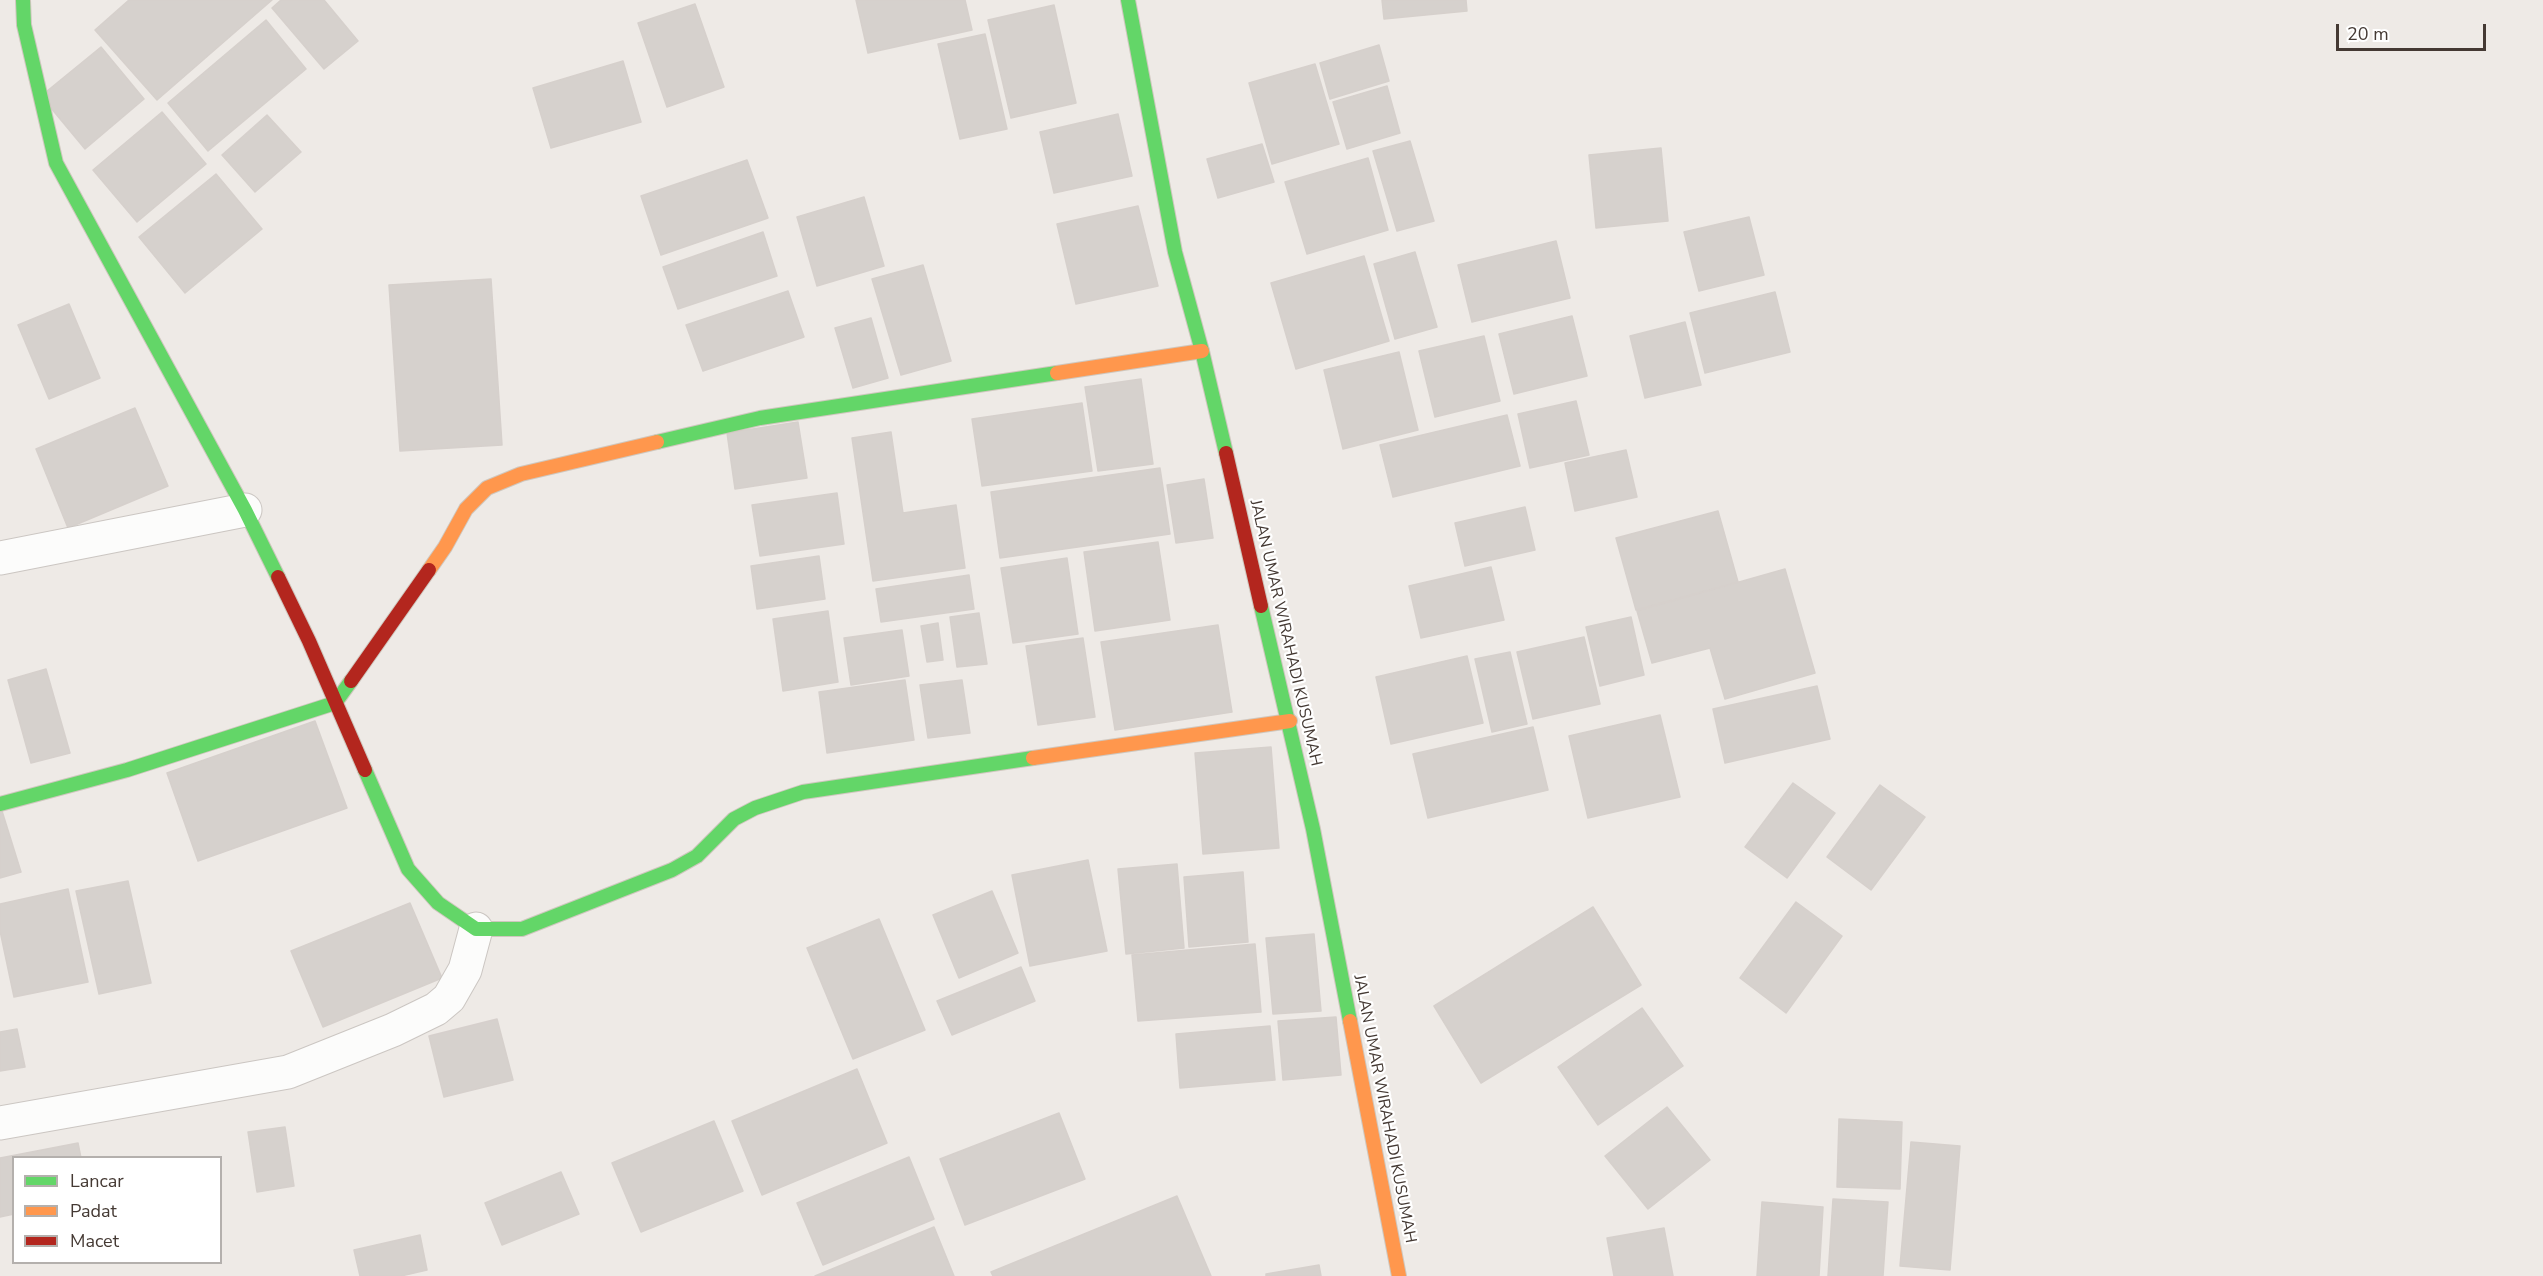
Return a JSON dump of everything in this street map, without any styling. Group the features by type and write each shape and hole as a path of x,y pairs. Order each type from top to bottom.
{"street":[{"path":"23,0 24,25 56,163 246,510 309,640 408,869 438,903 476,929 522,929 672,870 697,856 734,819 755,808 803,792 1290,721"},
{"name":"JALAN UMAR WIRAHADI KUSUMAH","path":"1128,0 1175,252 1202,351 1290,721 1313,829 1399,1276"},
{"path":"0,804 127,770 335,704 444,546 466,509 487,488 521,474 760,418 1202,351"},
{"path":"0,558 246,510"},
{"path":"0,1123 288,1072 393,1030 435,1009 449,998 465,970 476,929"}],"building":[{"path":"129,0 272,0 157,100 95,30"},
{"path":"281,0 324,0 358,41 324,69 272,8"},
{"path":"856,0 965,0 972,30 868,53"},
{"path":"1382,0 1466,0 1467,11 1384,19"},
{"path":"695,4 724,87 667,107 638,23"},
{"path":"1054,5 1076,103 1011,118 988,20"},
{"path":"266,20 306,69 208,151 168,103"},
{"path":"985,34 1007,129 960,139 938,44"},
{"path":"1379,45 1389,81 1330,99 1320,63"},
{"path":"101,47 144,99 85,149 41,96"},
{"path":"623,61 641,122 551,148 533,88"},
{"path":"1315,64 1339,144 1272,164 1249,83"},
{"path":"1387,86 1400,133 1347,149 1333,102"},
{"path":"162,112 206,164 137,222 93,170"},
{"path":"1118,114 1132,176 1054,193 1040,132"},
{"path":"267,115 301,152 255,192 222,155"},
{"path":"1410,141 1434,221 1397,231 1373,151"},
{"path":"1262,144 1274,182 1218,198 1207,159"},
{"path":"1661,148 1668,221 1596,228 1589,155"},
{"path":"1368,158 1388,230 1307,254 1285,182"},
{"path":"747,160 768,218 661,255 641,196"},
{"path":"216,174 262,229 185,293 139,237"},
{"path":"864,197 884,266 817,286 797,217"},
{"path":"1138,206 1158,286 1076,304 1057,224"},
{"path":"1749,217 1764,275 1699,291 1684,232"},
{"path":"763,232 777,276 678,309 663,267"},
{"path":"1556,241 1570,298 1472,322 1458,265"},
{"path":"1415,252 1437,327 1395,339 1374,264"},
{"path":"1364,256 1389,341 1296,369 1271,283"},
{"path":"923,265 951,361 901,375 872,279"},
{"path":"491,279 502,445 400,451 389,285"},
{"path":"788,291 804,337 703,371 686,325"},
{"path":"1775,292 1790,352 1705,373 1690,313"},
{"path":"69,304 100,378 49,399 18,325"},
{"path":"1572,316 1587,376 1514,394 1499,334"},
{"path":"871,318 888,378 853,388 835,328"},
{"path":"1685,322 1701,385 1645,398 1630,336"},
{"path":"1484,336 1500,401 1435,417 1419,351"},
{"path":"1399,352 1418,430 1343,449 1324,370"},
{"path":"1141,379 1153,464 1098,471 1085,387"},
{"path":"1576,401 1589,455 1530,468 1518,414"},
{"path":"1082,403 1092,471 982,486 972,419"},
{"path":"135,408 168,486 68,528 36,449"},
{"path":"1507,415 1520,466 1393,497 1380,445"},
{"path":"798,422 807,478 735,489 727,433"},
{"path":"891,432 903,513 956,505 965,568 873,581 852,438"},
{"path":"1626,450 1637,497 1575,511 1565,463"},
{"path":"1160,468 1170,534 1000,558 991,492"},
{"path":"1204,479 1213,538 1176,543 1167,485"},
{"path":"837,493 844,544 760,556 752,505"},
{"path":"1525,507 1535,550 1465,566 1455,523"},
{"path":"1718,511 1738,582 1636,610 1616,538"},
{"path":"1158,542 1170,620 1095,631 1084,552"},
{"path":"819,556 825,599 757,609 751,566"},
{"path":"1067,558 1078,634 1013,643 1001,568"},
{"path":"1491,567 1504,620 1421,638 1409,586"},
{"path":"1785,569 1815,673 1725,699 1710,648 1652,663 1637,611"},
{"path":"969,575 974,609 881,622 876,589"},
{"path":"828,611 838,682 783,691 773,619"},
{"path":"979,613 987,664 957,667 950,617"},
{"path":"1631,617 1644,675 1600,686 1586,627"},
{"path":"938,623 943,660 927,662 921,626"},
{"path":"1218,625 1232,712 1115,730 1101,642"},
{"path":"902,630 909,676 851,685 844,638"},
{"path":"1584,637 1600,704 1533,719 1517,652"},
{"path":"1083,638 1095,717 1038,725 1026,646"},
{"path":"1510,652 1527,724 1492,732 1475,659"},
{"path":"1467,656 1483,723 1391,744 1376,677"},
{"path":"46,669 70,753 31,763 8,680"},
{"path":"905,680 914,740 827,753 819,692"},
{"path":"962,680 970,733 928,738 920,685"},
{"path":"1817,686 1830,739 1725,763 1713,709"},
{"path":"1660,715 1680,797 1588,818 1569,736"},
{"path":"315,721 347,808 198,861 167,773"},
{"path":"1533,727 1548,790 1428,818 1413,754"},
{"path":"1271,747 1279,848 1203,854 1195,753"},
{"path":"1793,783 1835,813 1787,878 1745,847"},
{"path":"1880,785 1925,817 1871,890 1827,857"},
{"path":"2,811 21,872 0,878 0,812"},
{"path":"1088,860 1107,951 1030,966 1012,875"},
{"path":"1177,864 1184,948 1126,954 1118,869"},
{"path":"1243,872 1248,942 1189,947 1184,877"},
{"path":"128,881 151,983 99,994 76,891"},
{"path":"68,889 88,982 14,997 0,931 0,904"},
{"path":"992,891 1018,953 959,978 933,915"},
{"path":"1796,902 1842,936 1786,1013 1740,978"},
{"path":"410,903 442,978 323,1027 291,951"},
{"path":"1593,907 1641,985 1481,1083 1434,1006"},
{"path":"879,919 925,1030 853,1059 807,948"},
{"path":"1314,934 1321,1011 1273,1014 1266,938"},
{"path":"1255,944 1261,1012 1138,1021 1132,955"},
{"path":"1021,967 1035,1001 952,1035 937,1001"},
{"path":"1642,1008 1683,1066 1598,1125 1558,1067"},
{"path":"1336,1017 1341,1075 1283,1080 1278,1021"},
{"path":"497,1019 513,1080 444,1097 429,1036"},
{"path":"1270,1026 1275,1080 1180,1088 1176,1034"},
{"path":"17,1029 25,1067 0,1071 0,1032"},
{"path":"857,1069 887,1143 762,1195 732,1121"},
{"path":"1667,1107 1710,1160 1648,1209 1605,1156"},
{"path":"1059,1113 1085,1179 965,1225 940,1159"},
{"path":"1839,1119 1902,1122 1900,1189 1837,1187"},
{"path":"714,1121 743,1191 641,1232 612,1163"},
{"path":"285,1127 294,1186 257,1192 248,1132"},
{"path":"1911,1142 1960,1146 1950,1270 1900,1266"},
{"path":"78,1143 81,1156 12,1156 12,1214 0,1217 0,1158"},
{"path":"909,1157 934,1219 823,1265 797,1203"},
{"path":"561,1172 579,1214 502,1245 485,1203"},
{"path":"1177,1196 1211,1276 993,1276 991,1272"},
{"path":"1833,1199 1888,1202 1883,1276 1828,1276"},
{"path":"1762,1202 1823,1207 1819,1276 1757,1276"},
{"path":"934,1227 954,1276 815,1276"},
{"path":"1664,1228 1673,1276 1614,1276 1607,1238"},
{"path":"420,1235 427,1270 401,1276 360,1276 354,1250"},
{"path":"1319,1265 1321,1276 1266,1276 1266,1274"}],"traffic: fast":[{"path":"23,0 24,25 56,163 245,510 278,577"},
{"path":"1128,0 1175,252 1202,351 1226,453"},
{"path":"657,442 760,418 1057,373"},
{"path":"1261,606 1313,829 1350,1021"},
{"path":"0,804 127,770 335,703 351,681"},
{"path":"365,770 408,869 438,903 476,929 522,929 672,870 697,856 734,819 755,808 803,792 1033,758"}],"traffic: slow":[{"path":"1057,373 1202,351"},
{"path":"429,570 466,509 487,488 521,474 657,442"},
{"path":"1033,758 1290,721"},
{"path":"1350,1021 1399,1276"}],"traffic: jam":[{"path":"1226,453 1261,606"},
{"path":"351,681 429,570"},
{"path":"278,577 309,641 365,770"}]}
